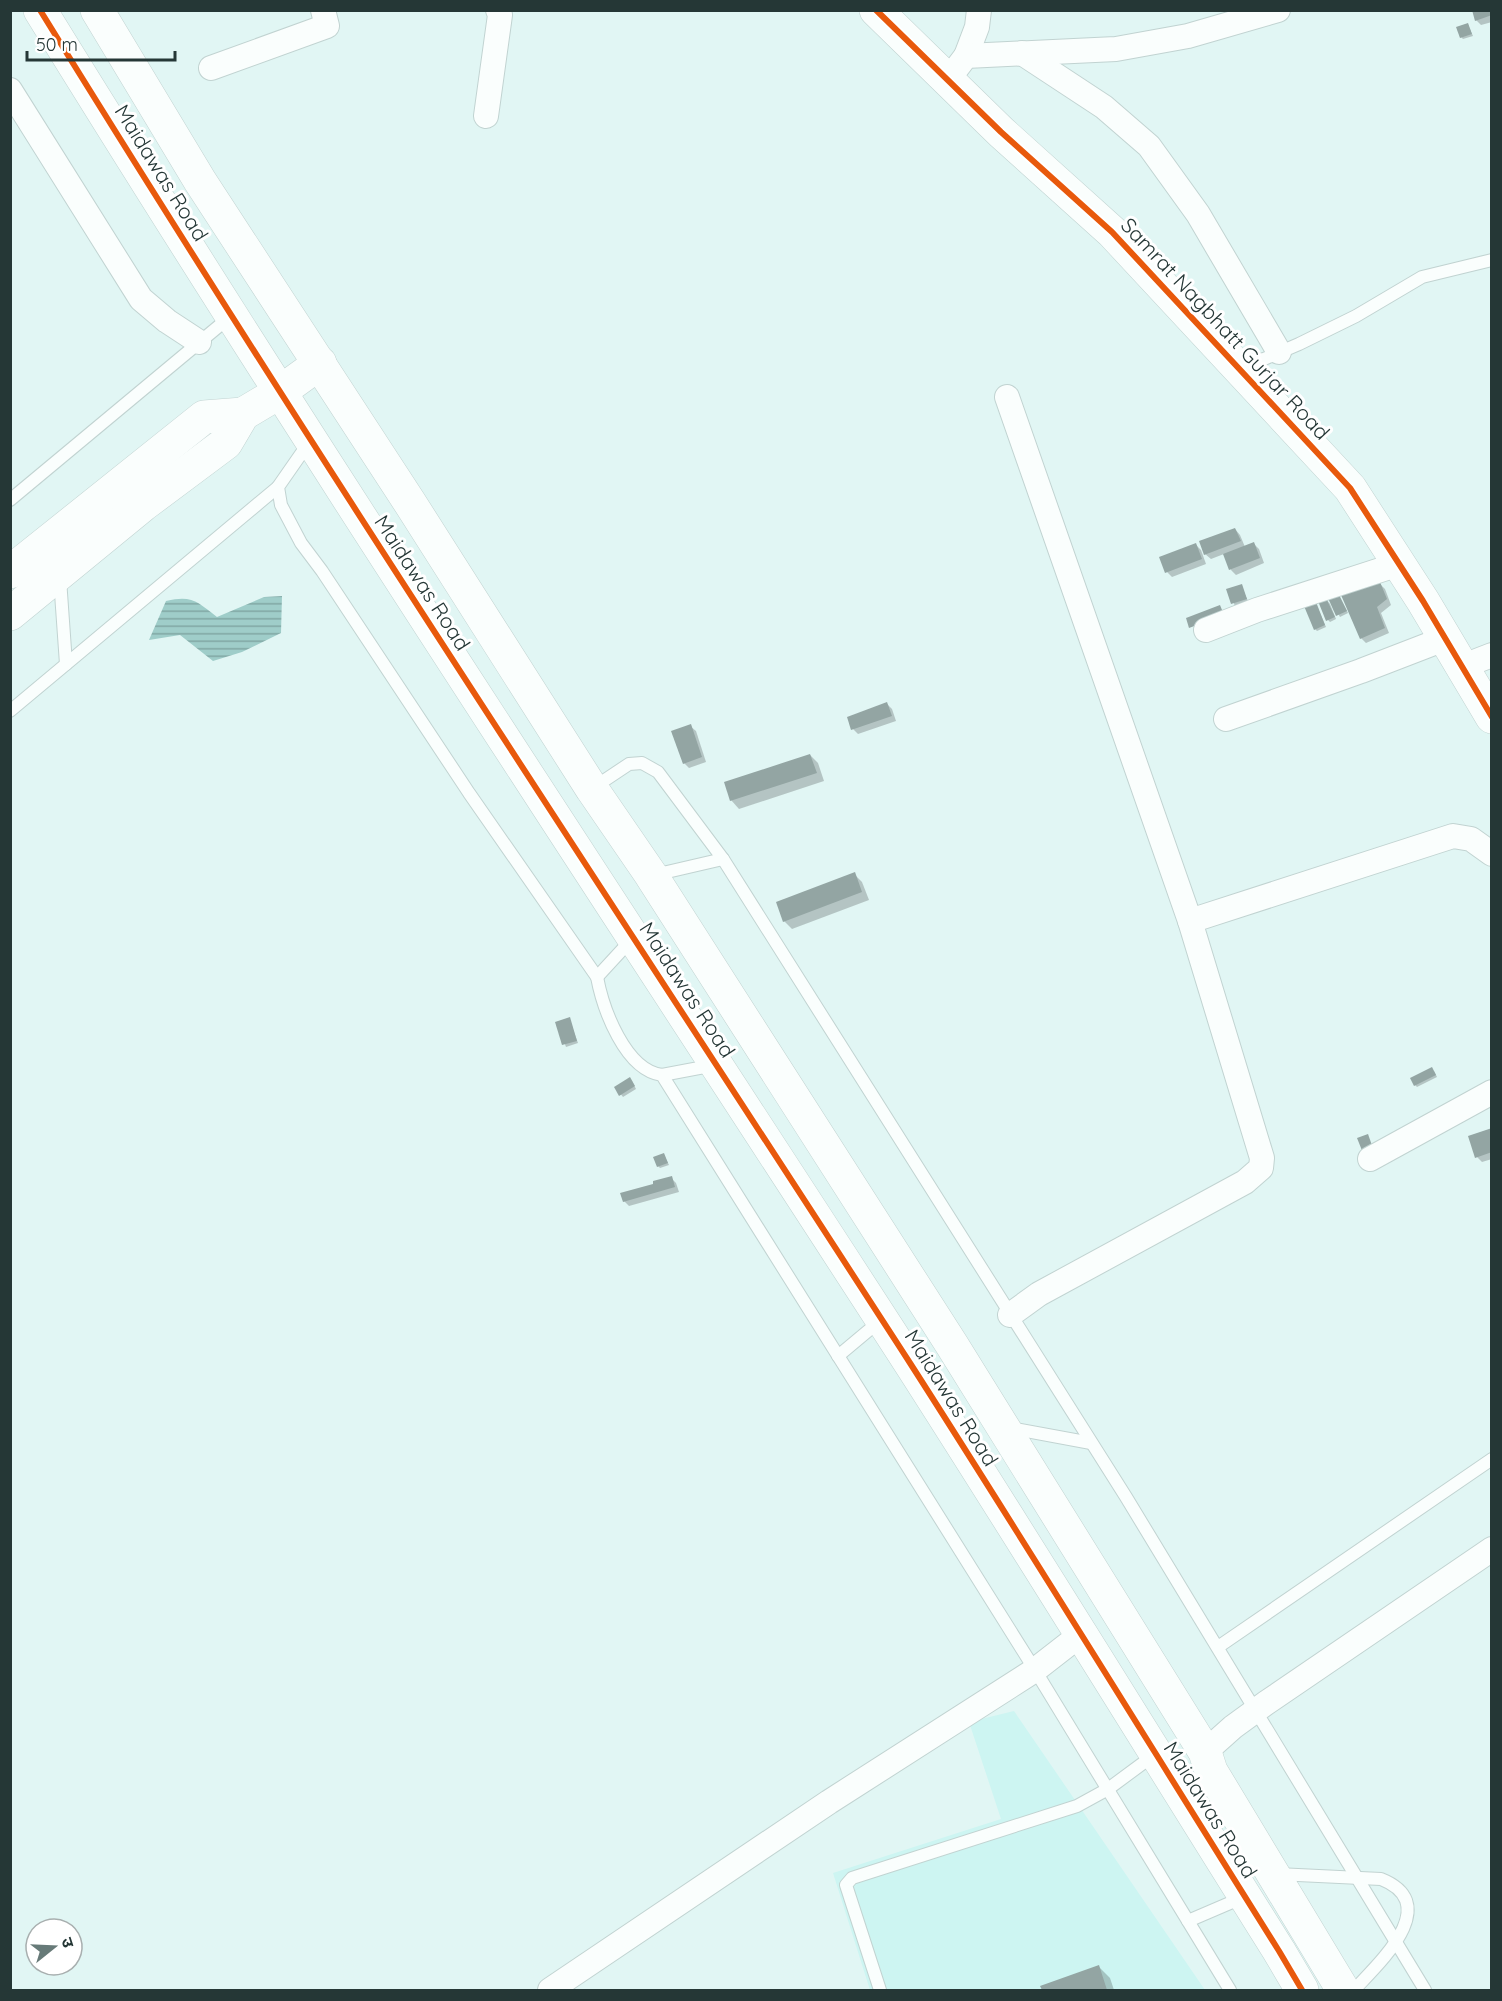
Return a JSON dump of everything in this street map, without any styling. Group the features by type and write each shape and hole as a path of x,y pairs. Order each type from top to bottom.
{"street":[{"name":"Maidawas Road","path":"40,10 231,316 882,1319 1302,1990"},
{"name":"Maidawas Road","path":"97,10 200,181 320,363 592,789 651,875 1003,1427 1205,1752 1211,1771 1343,1990"},
{"path":"211,68 327,26 323,10"},
{"path":"486,116 500,15 498,10"},
{"name":"Samrat Nagbhatt Gurjar Road","path":"876,10 957,68 1001,132 1112,232 1350,488 1423,602 1491,717"},
{"path":"957,68 977,27 979,10"},
{"path":"957,68 1022,53 1116,50 1188,36 1278,10"},
{"path":"1022,53 1104,106 1149,146 1198,214 1279,352"},
{"path":"10,90 141,299 167,321 199,342"},
{"path":"10,572 204,417 243,414 280,392 320,363"},
{"path":"1007,397 1190,921 1262,1158 1261,1168 1245,1182 1039,1294 1010,1315"},
{"path":"10,614 143,505 226,443 243,414"},
{"path":"1206,630 1257,610 1399,564"},
{"path":"1226,719 1444,639"},
{"path":"1461,667 1491,655"},
{"path":"1190,921 1453,836 1471,839 1491,854"},
{"path":"1370,1159 1491,1092"},
{"path":"1205,1752 1233,1727 1491,1549"},
{"path":"550,1990 829,1802 1035,1670 1080,1635"}],"lane":[{"path":"1235,364 1264,359 1356,316 1422,277 1491,260"},
{"path":"10,500 231,316"},
{"path":"10,711 278,486 311,440"},
{"path":"278,486 281,506 301,543 322,571 469,793 597,977 600,995 611,1025 636,1061 651,1073 662,1075 716,1064"},
{"path":"60,573 66,664"},
{"path":"592,789 629,764 642,763 658,772 723,859 1218,1647 1425,1990"},
{"path":"651,875 723,859"},
{"path":"597,977 633,938"},
{"path":"662,1075 1035,1670 1230,1990"},
{"path":"838,1356 882,1319"},
{"path":"1003,1427 1091,1443"},
{"path":"1218,1647 1491,1459"},
{"path":"880,1990 846,1885 852,1878 1077,1806 1107,1790 1155,1754"},
{"path":"1273,1874 1381,1879 1395,1884 1405,1896 1408,1909 1397,1943 1354,1990"},
{"path":"1188,1921 1245,1897"}],"shaded area":[{"path":"282,596 281,633 242,652 213,661 180,635 149,640 166,601 189,599 217,617 264,597"},
{"path":"1014,1711 1205,1990 870,1990 833,1873 1001,1819 969,1722"}],"building":[{"path":"1472,10 1492,10 1492,15 1475,21"},
{"path":"1468,23 1472,34 1460,38 1456,27"},
{"path":"1235,528 1241,541 1204,555 1199,541"},
{"path":"1254,542 1260,558 1229,570 1223,554"},
{"path":"1196,543 1202,559 1165,573 1159,557"},
{"path":"1380,582 1387,599 1377,607 1385,628 1360,639 1341,595"},
{"path":"1242,584 1247,599 1231,604 1226,589"},
{"path":"1338,593 1347,611 1336,616 1328,598"},
{"path":"1326,598 1335,617 1326,621 1318,601"},
{"path":"1316,602 1325,625 1314,630 1304,606"},
{"path":"1220,605 1224,615 1189,628 1186,618"},
{"path":"887,702 892,716 851,730 847,717"},
{"path":"691,724 702,757 683,764 671,731"},
{"path":"810,754 817,773 730,801 724,782"},
{"path":"855,872 862,892 783,922 776,902"},
{"path":"570,1017 577,1041 562,1045 555,1022"},
{"path":"1432,1067 1436,1075 1414,1086 1410,1078"},
{"path":"630,1077 635,1086 619,1096 614,1087"},
{"path":"1492,1128 1492,1152 1475,1158 1468,1136"},
{"path":"1368,1134 1375,1154 1365,1158 1357,1138"},
{"path":"664,1153 668,1163 657,1167 653,1157"},
{"path":"672,1176 675,1187 623,1202 620,1193"},
{"path":"1099,1965 1107,1990 1042,1990 1040,1986"}],"cycle path":[{"path":"40,10 362,520 957,1436 1302,1990"},
{"path":"876,10 1001,132 1112,232 1350,488 1423,601 1492,717"}]}
